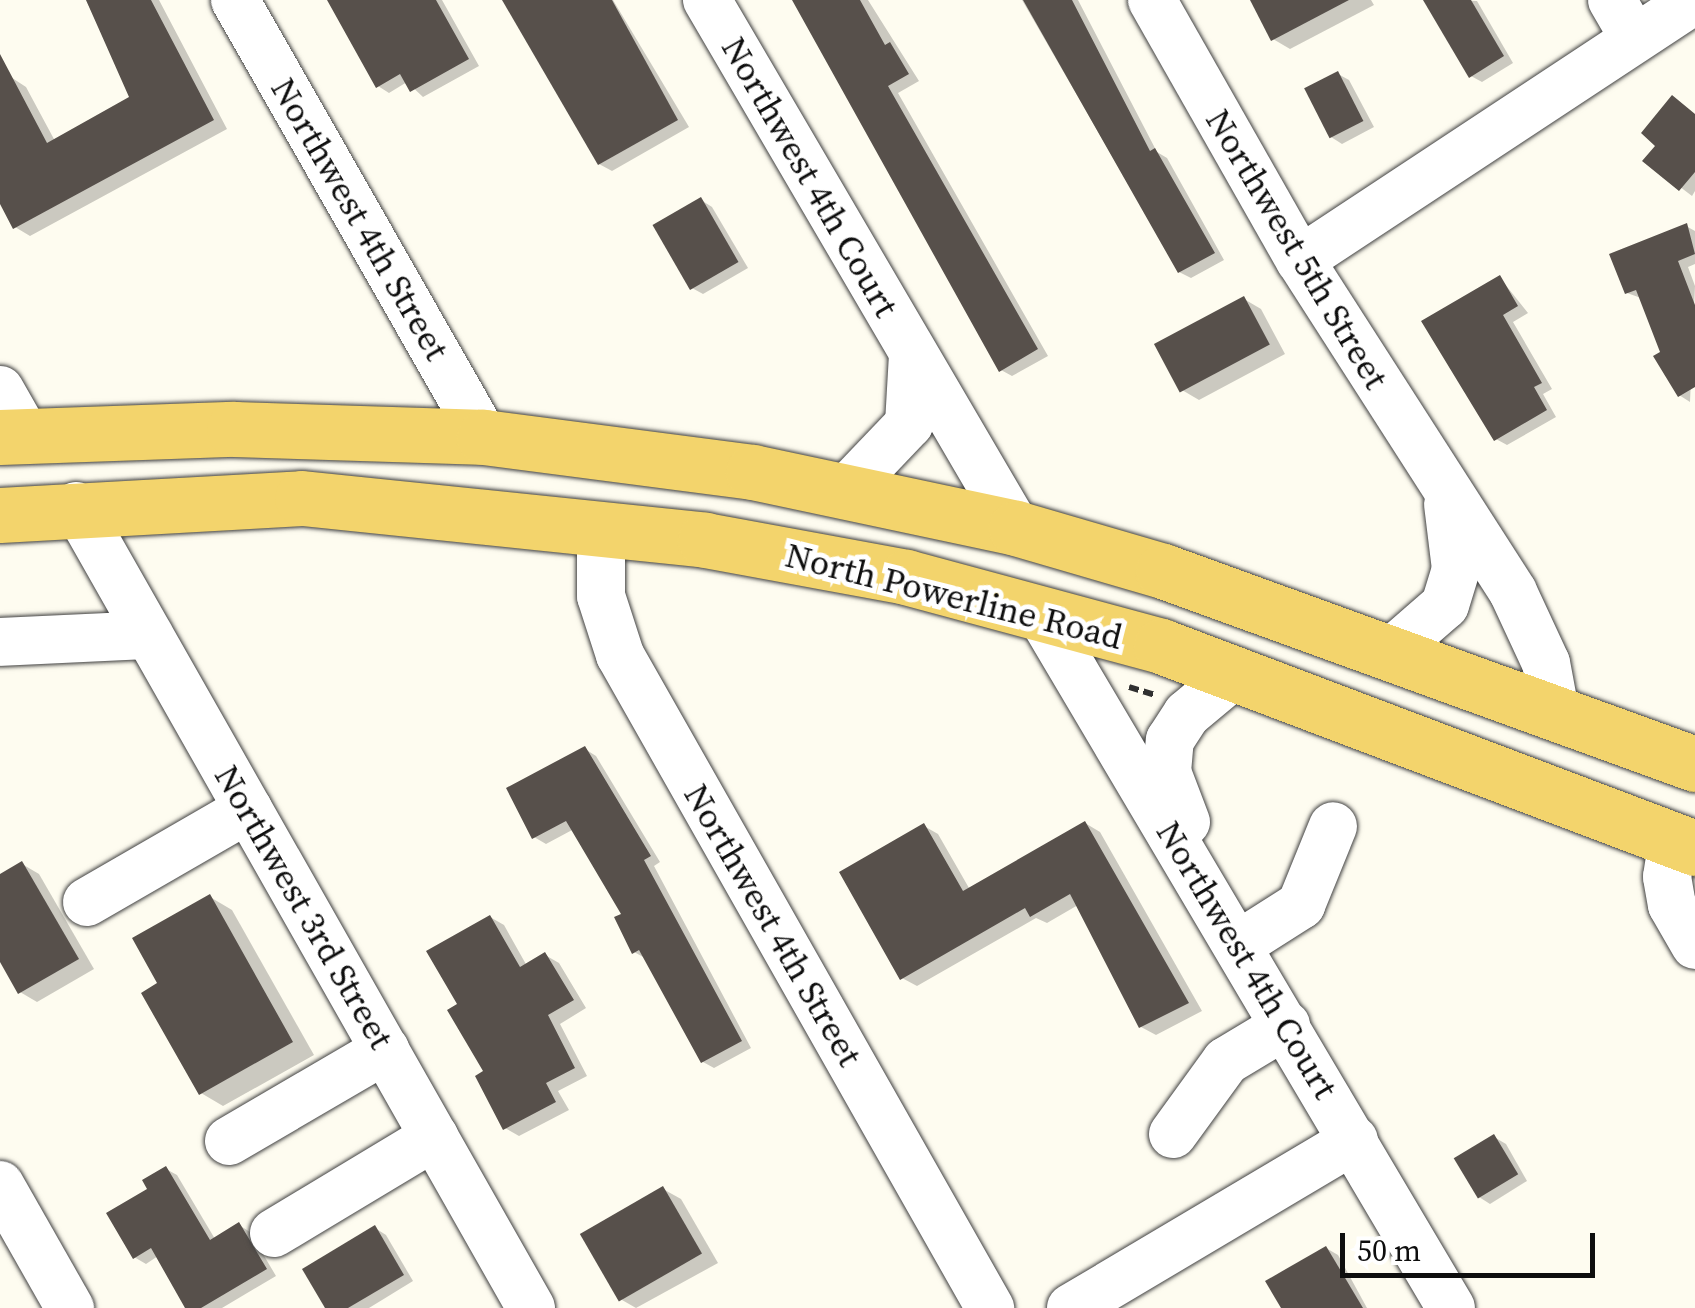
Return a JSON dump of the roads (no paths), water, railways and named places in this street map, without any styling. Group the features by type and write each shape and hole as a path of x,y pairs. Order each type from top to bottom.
{"main road":[{"path":"8,421 484,437 754,472 1016,528 1392,651 1695,764"},
{"path":"76,506 120,482 161,472 371,473 484,437"},
{"path":"601,529 698,482 754,472"},
{"name":"North Powerline Road","path":"0,515 76,506 302,498 705,540 906,577 1234,674 1688,839"},
{"path":"1421,744 1494,737 1556,712"}],"street":[{"name":"Northwest 4th Street","path":"235,0 484,437"},
{"name":"Northwest 4th Court","path":"707,0 1016,528"},
{"name":"Northwest 5th Street","path":"1152,0 1300,260 1446,496 1514,592 1546,664 1556,712"},
{"path":"1300,260 1623,19 1695,0"},
{"name":"Northwest 4th Court","path":"846,491 908,424 912,354"},
{"name":"Northwest 5th Street","path":"1392,651 1445,605 1456,569 1446,496"},
{"name":"Northwest 3rd Street","path":"76,506 531,1308"},
{"name":"Northwest 4th Street","path":"601,529 601,596 620,655 990,1308"},
{"name":"Northwest 4th Court","path":"1041,615 1450,1308"},
{"path":"0,642 150,635"},
{"path":"1193,870 1167,772 1170,740 1187,714 1234,674"},
{"path":"87,902 248,808"},
{"path":"1238,945 1302,905 1332,826"},
{"path":"1688,839 1667,877 1672,905 1695,944"},
{"path":"1173,1134 1226,1061 1286,1026"},
{"path":"228,1141 385,1050"},
{"path":"274,1232 434,1138"},
{"path":"1071,1308 1354,1140"},
{"path":"0,1186 70,1308"}]}
